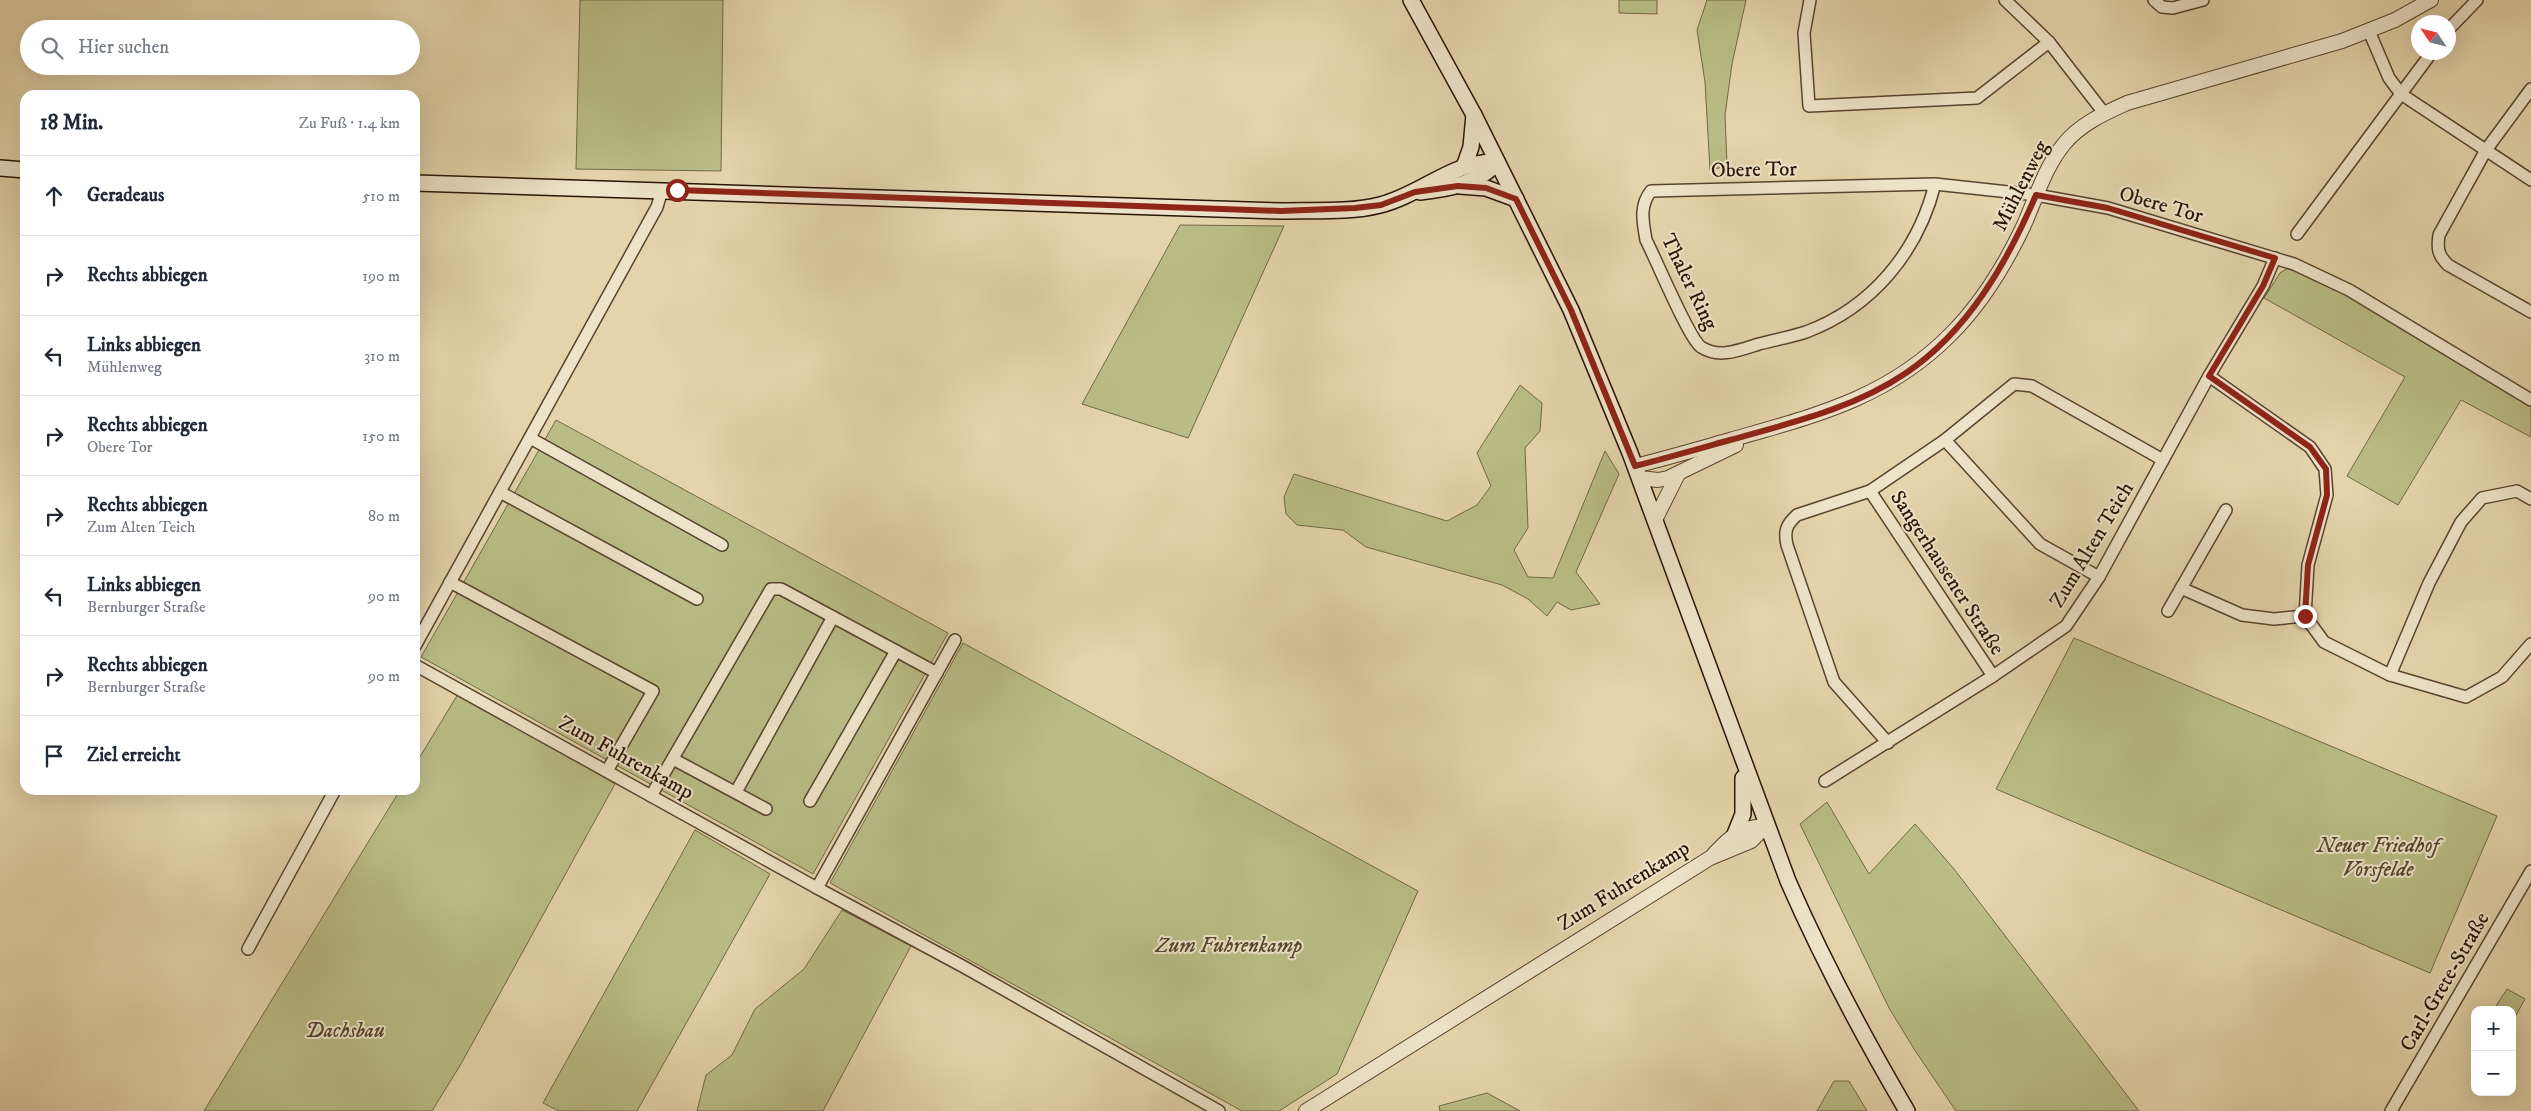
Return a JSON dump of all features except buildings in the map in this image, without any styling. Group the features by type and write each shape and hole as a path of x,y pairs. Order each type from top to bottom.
{"main road":[{"path":"1411,0 1474,115 1571,310 1637,472 1766,826 1815,942 1859,1030 1907,1111"},
{"path":"1464,167 1471,147 1474,115"},
{"path":"420,183 1281,211 1381,205 1415,192 1464,167 1481,161 1497,162"},
{"path":"1458,186 1489,172 1497,162"},
{"path":"0,168 20,170"},
{"path":"1415,192 1458,186 1486,188 1516,199"},
{"name":"Zum Fuhrenkamp","path":"1735,834 1744,810 1742,761"}],"street":[{"path":"1810,0 1804,33 1809,106 1977,98 2049,42"},
{"path":"2005,0 2049,42 2104,113"},
{"path":"2154,0 2162,7 2173,8 2203,0"},
{"name":"Mühlenweg","path":"1637,472 1820,414 1881,388 1924,358 1952,334 1982,296 2012,247 2051,164 2065,143 2077,131 2104,113 2127,103 2297,55 2395,20 2431,0"},
{"path":"2456,22 2477,0"},
{"path":"2369,30 2390,78 2401,94 2531,180"},
{"path":"2297,234 2426,60"},
{"path":"2531,89 2486,150 2439,235 2437,248 2440,257 2448,265 2531,312"},
{"name":"Obere Tor","path":"1651,191 1935,184 2036,195 2108,208 2275,258 2348,290 2531,400"},
{"name":"Thaler Ring","path":"1651,191 1643,207 1646,240 1694,342 1710,352 1725,354 1807,332 1847,311 1877,286 1902,261 1920,229 1935,184"},
{"path":"420,637 657,207 660,197 659,190"},
{"name":"Zum Alten Teich","path":"1826,781 1993,676 2066,626 2099,577 2209,376 2263,286 2275,258"},
{"path":"2209,376 2310,447 2326,469 2327,495 2308,565 2305,616 2324,642 2390,675 2466,697 2502,677 2531,644"},
{"path":"1888,743 1834,682 1784,533 1788,523 1797,515 1870,491 1945,440 2004,390 2014,384 2032,386 2163,460"},
{"name":"Mühlenweg","path":"1637,472 1658,480 1678,474 1758,433"},
{"path":"530,438 722,545"},
{"path":"1945,440 2040,544 2099,577"},
{"path":"1655,520 1678,474"},
{"name":"Sangerhausener Straße","path":"1870,491 1993,676"},
{"path":"2390,675 2429,583 2461,522 2482,498 2517,491 2531,499"},
{"path":"500,492 697,599"},
{"path":"2168,611 2226,510"},
{"path":"450,582 653,690 607,771"},
{"path":"2181,588 2242,615 2274,619 2305,616"},
{"path":"651,796 771,589 781,589 937,673"},
{"path":"736,792 833,617"},
{"path":"817,888 955,640"},
{"path":"810,801 896,651"},
{"name":"Zum Fuhrenkamp","path":"420,669 1219,1111"},
{"path":"673,759 766,809"},
{"path":"248,949 333,795"},
{"name":"Zum Fuhrenkamp","path":"1710,858 1735,834 1750,826 1766,826"},
{"name":"Zum Fuhrenkamp","path":"1306,1111 1710,858 1751,840 1766,826"},
{"name":"Carl-Grete-Straße","path":"2391,1111 2531,871"}],"green space":[{"path":"580,0 723,0 721,171 576,169"},
{"path":"1619,0 1657,0 1657,14 1619,13"},
{"path":"1707,0 1746,0 1732,64 1725,115 1727,166 1710,170 1705,82 1697,30"},
{"path":"1180,225 1284,226 1188,438 1082,404"},
{"path":"2294,264 2531,400 2531,437 2461,400 2398,505 2347,476 2405,377 2264,298 2280,273"},
{"path":"1520,385 1542,403 1540,431 1525,448 1528,528 1514,550 1528,577 1553,578 1605,451 1619,474 1576,572 1600,604 1571,610 1557,602 1547,616 1528,599 1502,585 1366,547 1343,530 1297,525 1286,514 1284,497 1294,474 1447,521 1477,505 1491,486 1477,453"},
{"path":"556,420 948,633 813,874 421,657"},
{"name":"Neuer Friedhof Vorsfelde","path":"2074,638 2497,816 2430,973 1996,789"},
{"name":"Zum Fuhrenkamp","path":"963,643 1418,891 1337,1074 1279,1111 1242,1111 830,883"},
{"name":"Dachsbau","path":"461,689 615,784 461,1064 432,1111 204,1111 397,795 420,795 420,757"},
{"path":"1827,802 1869,874 1915,824 1954,869 2139,1111 1956,1111 1889,1008 1800,824"},
{"path":"695,830 770,874 637,1111 559,1111 543,1103"},
{"path":"842,910 911,946 823,1111 697,1111 706,1075 732,1055 755,1009 804,969"},
{"path":"2507,989 2525,999 2516,1015 2516,1006 2496,1006"},
{"path":"1834,1081 1849,1081 1867,1111 1817,1111"},
{"path":"1487,1093 1520,1111 1440,1111 1439,1106"}],"route":[{"path":"677,190 1281,211 1355,208 1381,205 1415,192 1458,186 1486,188 1516,199 1571,310 1635,466 1691,452 1820,414 1881,388 1907,372 1952,334 1964,320 1998,272 2023,226 2036,195 2108,208 2275,258 2263,286 2209,376 2310,447 2326,469 2327,495 2308,565 2305,616"}]}
